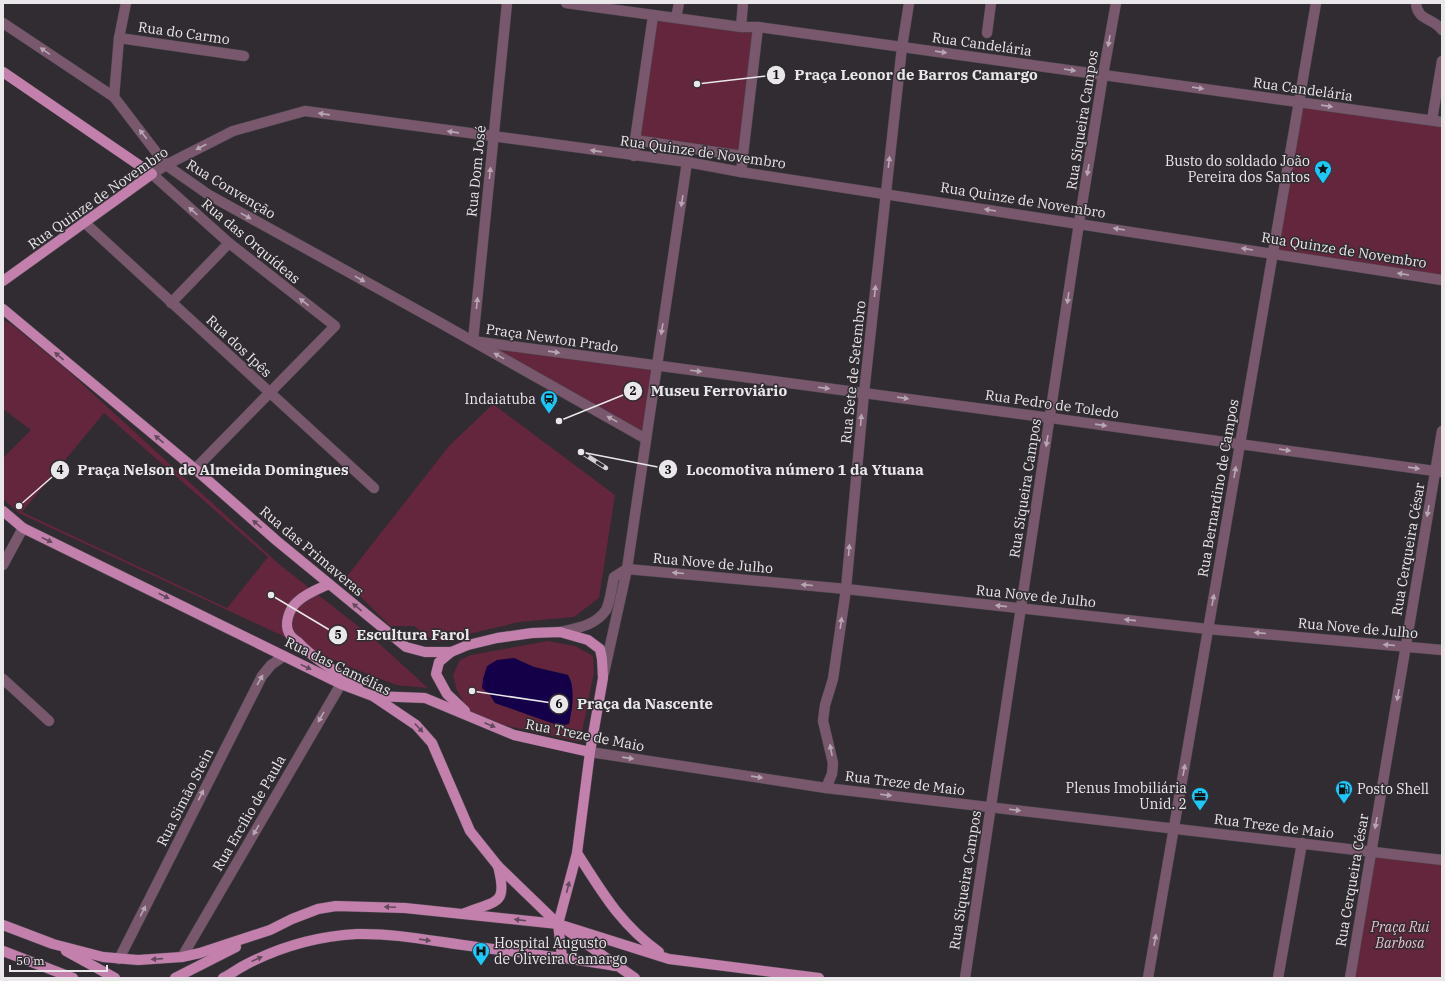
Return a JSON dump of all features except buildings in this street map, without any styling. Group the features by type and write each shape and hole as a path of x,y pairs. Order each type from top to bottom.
{"main road":[{"path":"3,72 152,174"},
{"name":"Rua Quinze de Novembro","path":"3,281 86,223 152,174"},
{"name":"Rua das Primaveras","path":"3,309 195,469 277,541 406,647 425,652 451,652 468,645 497,638 532,633 560,632"},
{"name":"Rua das Camélias","path":"3,511 23,528 341,684 373,696 416,725 432,743 470,830 498,866 558,924 636,978"},
{"path":"329,584 302,597 295,603 289,612 287,624 289,633 318,659 373,696"},
{"path":"560,632 588,640 600,649 603,678 590,752 577,853 558,924 562,957"},
{"path":"451,652 439,662 436,674 447,694 472,718"},
{"name":"Rua Treze de Maio","path":"373,696 424,698 514,735 590,752"},
{"path":"577,853 619,916 644,941 669,959"},
{"path":"464,913 494,903 502,895 502,884 498,866"},
{"path":"175,978 292,919 318,909 336,906 405,908 558,924 669,959 819,978"},
{"path":"3,925 52,944 103,957 138,960 182,957 200,953 270,930"},
{"path":"223,978 252,961 289,946 314,940 357,934 398,936 562,957 617,966"},
{"path":"52,944 115,978"},
{"path":"3,951 71,977"}],"street":[{"path":"114,97 120,38 126,3"},
{"name":"Rua Dom José","path":"473,341 507,3"},
{"name":"Rua Candelária","path":"566,3 653,16 741,27 758,27 1437,121"},
{"path":"676,18 679,3"},
{"path":"741,27 743,3"},
{"name":"Rua Sete de Setembro","path":"826,788 832,774 833,763 823,721 825,705 833,679 846,589 864,393 902,47 909,3"},
{"path":"987,33 992,3"},
{"name":"Rua Siqueira Campos","path":"965,978 990,807 1051,418 1079,223 1116,3"},
{"name":"Rua Bernardino de Campos","path":"1148,978 1316,3"},
{"path":"1416,3 1417,9 1424,18 1439,25 1442,30"},
{"path":"634,156 653,16"},
{"name":"Rua Convenção","path":"3,23 114,97 166,165 209,195 473,341"},
{"path":"741,172 758,27"},
{"name":"Rua do Carmo","path":"120,38 244,56"},
{"path":"1437,121 1442,61"},
{"name":"Rua Quinze de Novembro","path":"152,174 166,165 233,131 305,111 687,162 741,172 886,193 1442,280"},
{"path":"635,140 743,156"},
{"path":"603,678 627,569 687,162"},
{"name":"Rua das Orquídeas","path":"152,174 229,243 335,326 270,393"},
{"name":"Rua dos Ipês","path":"86,223 374,488"},
{"path":"172,303 229,243"},
{"name":"Praça Newton Prado","path":"473,341 657,366"},
{"name":"Praça Newton Prado","path":"473,341 646,439"},
{"name":"Rua Pedro de Toledo","path":"657,366 1051,418 1439,472"},
{"path":"195,469 270,393"},
{"name":"Rua Cerqueira César","path":"1350,978 1406,647 1439,472 1442,431"},
{"path":"3,565 23,528"},
{"name":"Rua Nove de Julho","path":"627,569 846,589 1208,629 1442,650"},
{"name":"Rua das Primaveras","path":"560,632 589,625 598,619 607,609 614,577 627,569"},
{"name":"Rua Simão Stein","path":"119,959 262,676 271,665 284,656"},
{"path":"3,680 49,721"},
{"name":"Rua Ercílio de Paula","path":"182,957 341,684"},
{"name":"Rua Treze de Maio","path":"590,752 826,788 1442,860"},
{"path":"1278,978 1302,843"}],"green space":[{"path":"653,16 758,27 743,156 635,140"},
{"path":"1299,102 1442,122 1442,280 1273,253"},
{"path":"3,320 11,324 67,370 280,565 372,637 428,688 396,685 347,666 19,513 3,499 3,458 31,430 3,409","holes":["104,413 268,557 227,608 22,512"]},
{"path":"473,341 657,366 646,439"},
{"path":"493,404 615,495 599,598 574,617 519,622 435,642 414,626 390,626 344,580 449,446"},
{"path":"548,641 575,646 593,656 594,672 580,742 472,718 456,688 453,675 460,660 471,655","holes":["514,658 534,667 568,675 572,683 572,711 560,726 495,703 490,695"]},
{"name":"Praça Rui Barbosa","path":"1371,852 1442,860 1442,978 1350,978"}],"shaded area":[{"path":"514,658 534,667 568,675 573,693 569,724 560,726 495,703 490,695 482,688 487,666 497,660"}],"railway":[{"path":"581,452 606,468"}],"place":[{"name":"Praça Leonor de Barros Camargo","path":"697,84"},
{"name":"Busto do soldado João Pereira dos Santos","path":"1323,184"},
{"name":"Indaiatuba","path":"549,414"},
{"name":"Museu Ferroviário","path":"559,421"},
{"name":"Locomotiva número 1 da Ytuana","path":"581,452"},
{"name":"Praça Nelson de Almeida Domingues","path":"19,506"},
{"name":"Escultura Farol","path":"271,595"},
{"name":"Praça da Nascente","path":"472,691"},
{"name":"Posto Shell","path":"1344,804"},
{"name":"Plenus Imobiliária Unid. 2","path":"1200,811"},
{"name":"Hospital Augusto de Oliveira Camargo","path":"481,966"}]}
